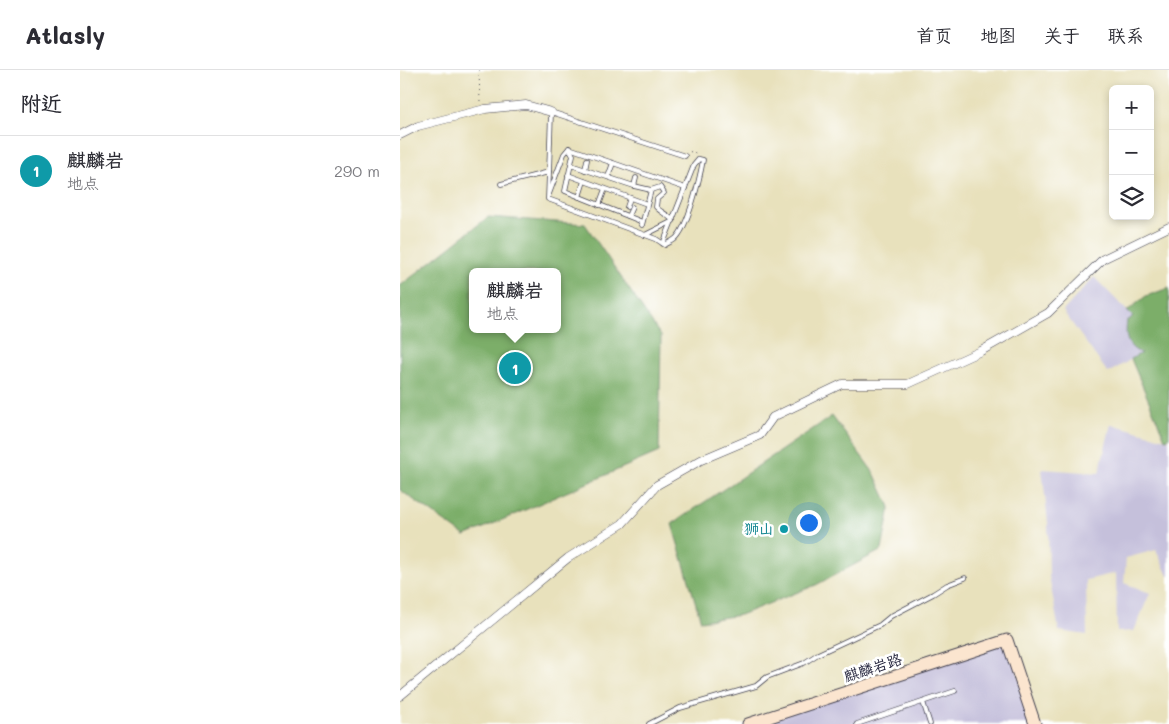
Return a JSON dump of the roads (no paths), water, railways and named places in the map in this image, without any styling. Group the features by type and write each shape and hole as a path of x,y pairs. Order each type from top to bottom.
{"main road":[{"name":"麒麟岩路","path":"748,724 1007,640 1035,724"}],"street":[{"path":"400,135 418,126 481,110 526,105 551,112"},
{"path":"400,696 568,558 622,524 657,485 701,460 760,435 773,417 842,384 908,384 981,352 1048,313 1103,260 1169,227"}],"lane":[{"path":"548,199 551,112 686,156"},
{"path":"548,199 564,154 569,148"},
{"path":"569,148 685,188"},
{"path":"569,148 573,154 565,191 640,221 642,225 651,190"},
{"path":"548,199 645,235 665,245 676,238 683,228 700,180 703,160 699,159 694,165 664,244"},
{"path":"585,170 587,160"},
{"path":"608,177 613,163"},
{"path":"571,165 634,186 651,190 660,187 664,194 657,199 656,207 673,221"},
{"path":"501,184 549,172"},
{"path":"568,176 647,204"},
{"path":"634,186 636,178"},
{"path":"579,197 584,181"},
{"path":"599,205 605,189"},
{"path":"627,207 630,198"},
{"path":"628,216 632,207"},
{"path":"645,235 673,221"},
{"path":"650,724 680,708 756,686 767,677 804,663 818,654 880,625 891,616 947,585 965,578"},
{"path":"858,724 954,691"},
{"path":"923,702 930,724"}],"place":[{"name":"麒麟岩","path":"515,368"},
{"name":"狮山","path":"784,529"}]}
